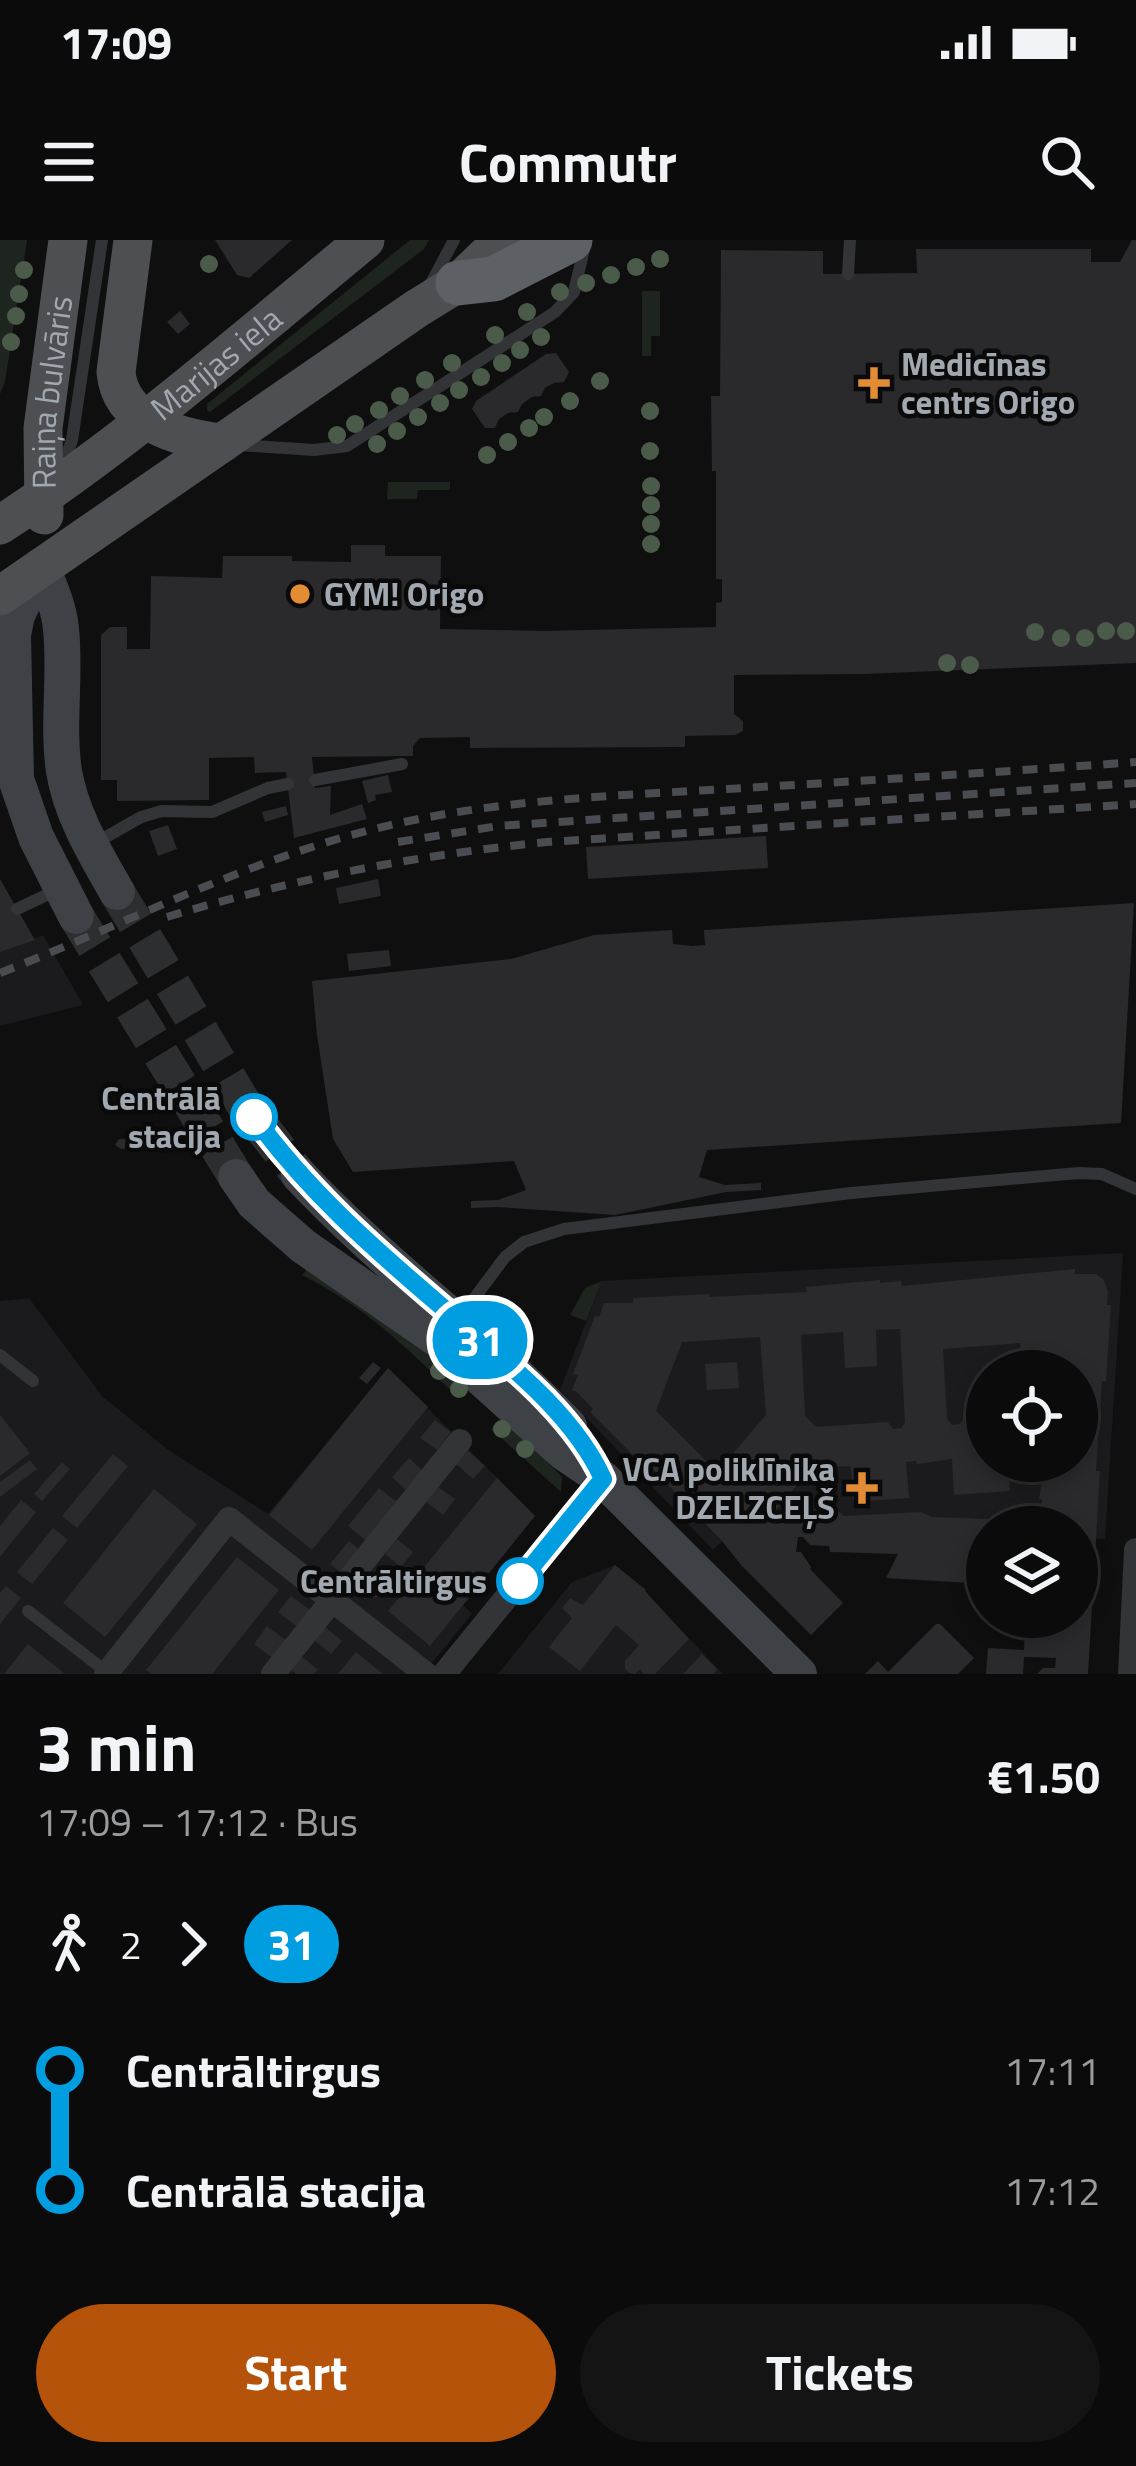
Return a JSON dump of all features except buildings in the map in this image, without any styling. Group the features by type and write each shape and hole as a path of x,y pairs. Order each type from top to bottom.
{"highway":[{"path":"456,262 494,279 570,240"}],"main road":[{"name":"Raiņa bulvāris","path":"45,496 43,428 68,240"},
{"name":"Raiņa bulvāris","path":"133,240 116,372 127,406 145,419"},
{"name":"Marijas iela","path":"365,240 145,419 222,443 416,309 456,262 503,240"},
{"path":"0,525 145,419"},
{"path":"0,596 222,443"},
{"path":"41,566 45,496"},
{"path":"0,549 25,553 41,566"}],"street":[{"path":"41,566 17,615 14,635 16,779 30,823 68,903"},
{"path":"41,566 62,631 64,770 91,846 117,892"},
{"path":"0,779 30,823"},
{"path":"299,1175 507,1363 578,1435 603,1479"},
{"path":"236,1178 254,1203 303,1246 440,1341 563,1452 603,1479 799,1674"},
{"path":"273,1674 460,1441"},
{"path":"445,1674 603,1479"},
{"path":"108,1674 229,1519 426,1674"},
{"path":"1130,1674 1136,1550"}],"lane":[{"name":"Raiņa bulvāris","path":"45,496 62,470 72,440 102,240"},
{"path":"222,443 314,450 347,446 555,312 574,292 586,240"},
{"path":"848,274 850,240"},
{"path":"314,780 402,764"},
{"path":"91,846 141,817 162,811 212,812 288,784"},
{"path":"17,909 68,903"},
{"path":"458,1321 505,1257 524,1242 563,1229 807,1198 1079,1173 1102,1174 1136,1189"},
{"path":"0,1355 33,1381"},
{"path":"28,1611 108,1674"}],"shaded area":[{"path":"0,240 27,240 0,394"},
{"path":"410,240 429,240 424,249 207,411 207,404"},
{"path":"642,291 660,291 660,336 651,336 651,356 642,356"},
{"path":"388,482 450,482 450,490 418,490 417,499 387,499"},
{"path":"43,935 83,1005 0,1026 0,952"},
{"path":"1123,1253 1105,1539 1098,1539 1098,1506 966,1506 966,1525 744,1520 713,1550 560,1390 602,1281"},
{"path":"309,1267 388,1321 470,1389 456,1395 366,1315 302,1275"},
{"path":"602,1281 586,1321 570,1315 585,1288"},
{"path":"29,1298 102,1396 167,1449 268,1514 388,1368 535,1516 463,1605 472,1614 423,1674 0,1674 0,1301"},
{"path":"503,1417 562,1477 561,1492 491,1429"},
{"path":"615,1565 646,1590 723,1674 498,1674 572,1582"}],"tunnel":[{"path":"117,892 245,1106 299,1175"},
{"path":"76,916 236,1177"}],"railway":[{"path":"0,973 278,859 417,819 593,797 1136,762"},
{"path":"398,842 498,826 1136,783"},
{"path":"167,917 308,880 498,847 1136,804"}],"bus line":[{"name":"31","path":"254,1117 332,1209 507,1363 578,1435 594,1459 603,1479 520,1581"}],"place":[{"name":"Medicīnas centrs Origo","path":"874,383"},
{"name":"GYM! Origo","path":"300,594"},
{"name":"Centrālā stacija","path":"254,1117"},
{"name":"VCA poliklīnika DZELZCEĻŠ","path":"862,1488"},
{"name":"Centrāltirgus","path":"520,1581"}]}
